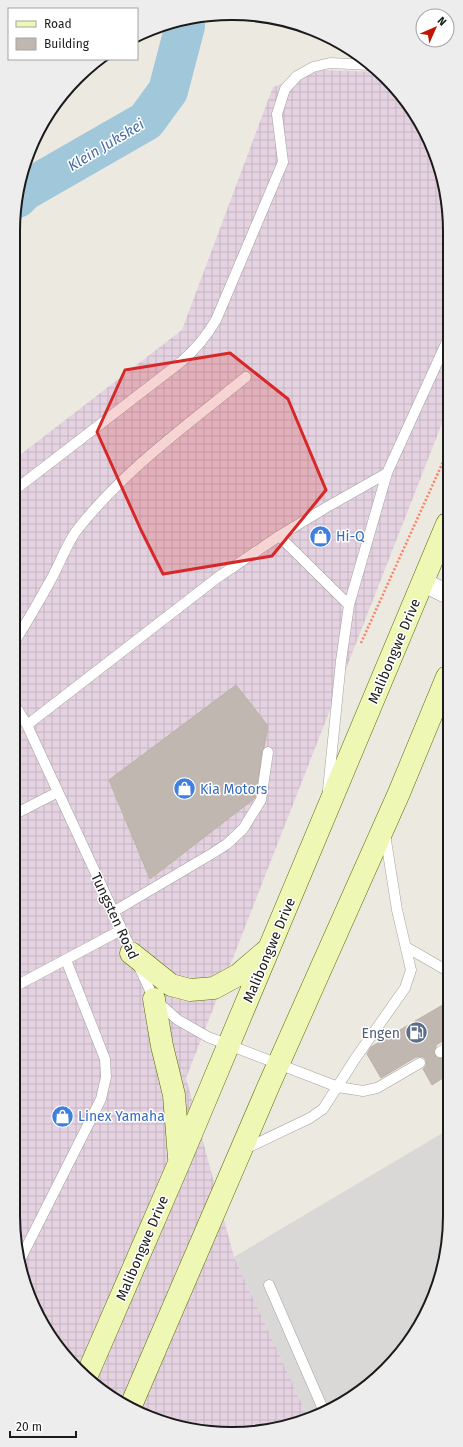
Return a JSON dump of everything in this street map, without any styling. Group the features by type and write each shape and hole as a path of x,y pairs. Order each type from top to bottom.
{"main road":[{"name":"Malibongwe Drive","path":"89,1372 229,1045 423,582 443,540"},
{"path":"132,1402 278,1064 384,827 443,687"},
{"path":"132,953 171,985 190,990 214,988 238,975 270,948"},
{"path":"154,999 162,1046 174,1096 179,1163"}],"street":[{"path":"423,582 443,592"}],"lane":[{"path":"20,486 181,362 193,352 204,339 216,320 284,162 277,114 286,90 297,76 313,67 330,63 361,65"},
{"path":"325,814 341,662 349,605 387,473 443,350"},
{"path":"20,633 49,584 76,531 98,505 120,482 166,442 246,377"},
{"path":"27,725 217,578 327,506 387,473"},
{"path":"279,536 349,605"},
{"name":"Tungsten Road","path":"20,713 27,725 154,999 178,1020 229,1045 338,1087 364,1091 378,1088 420,1063"},
{"path":"113,912 213,853 227,844 243,830 261,800 268,752"},
{"path":"20,811 58,792"},
{"path":"241,1151 310,1118 323,1109 355,1059 405,988 411,970 397,910 384,827"},
{"path":"20,984 121,930"},
{"path":"406,947 443,968"},
{"path":"23,1253 101,1099 106,1077 105,1059 66,960"},
{"path":"268,1285 322,1406"}],"path":[{"path":"358,649 443,462"}],"highlighted area":[{"path":"230,353 288,399 326,490 272,556 163,574 141,530 97,432 125,370"}],"shaded area":[{"path":"322,70 371,72 391,92 415,126 427,151 436,177 443,218 443,421 186,1078 234,1257 306,1413 273,1423 245,1427 218,1427 177,1420 151,1411 126,1399 92,1375 72,1355 48,1321 31,1283 24,1257 20,1229 20,455 182,330 273,87"},
{"path":"443,1133 443,1229 436,1270 427,1296 415,1321 391,1355 371,1375 337,1399 306,1413 234,1257"}],"building":[{"name":"Kia Motors","path":"236,685 268,726 262,751 255,798 150,879 109,780"},
{"path":"443,1005 443,1041 436,1045 434,1052 437,1058 443,1058 443,1078 432,1085 423,1069 426,1066 426,1060 423,1057 416,1057 381,1078 367,1054 371,1047"}],"waterway":[{"name":"Klein Jukskei","path":"24,191 146,121 168,91 185,26"}],"place":[{"name":"Hi-Q","path":"320,536"},
{"name":"Kia Motors","path":"185,789"},
{"name":"Engen","path":"416,1033"},
{"name":"Linex Yamaha","path":"63,1116"}]}
